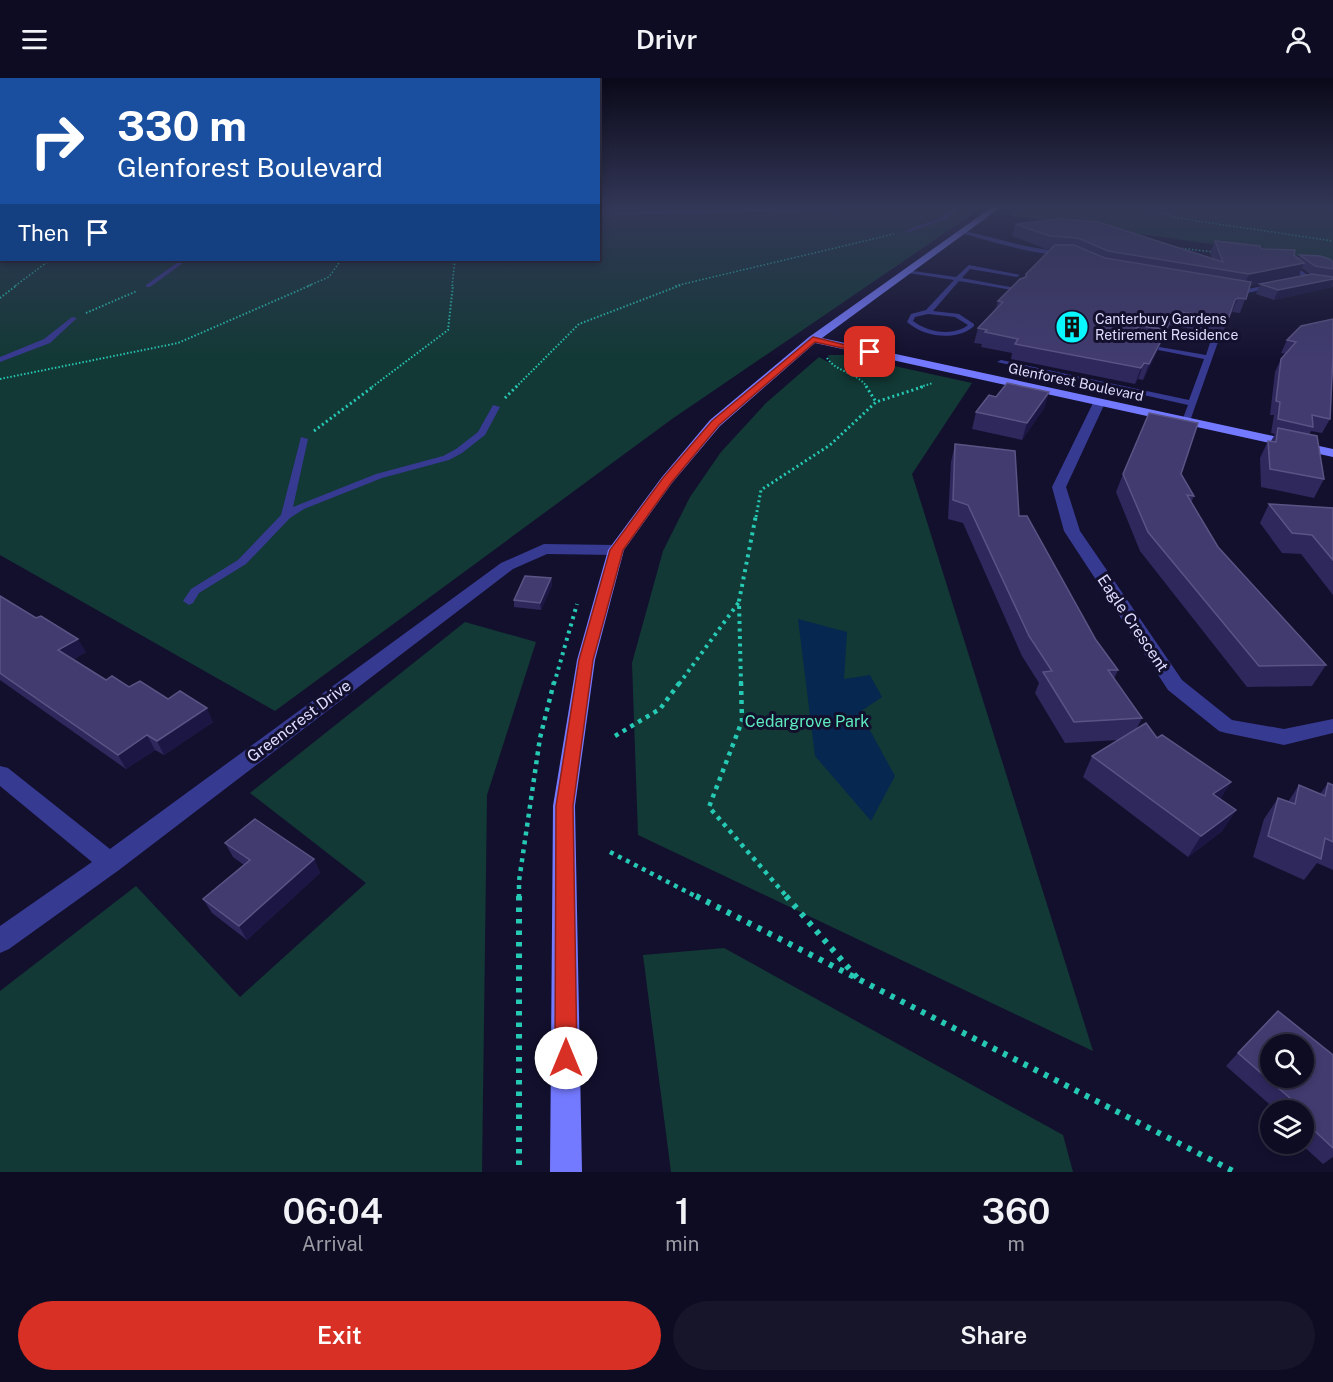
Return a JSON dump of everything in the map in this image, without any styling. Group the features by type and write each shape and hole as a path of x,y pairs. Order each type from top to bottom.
{"main road":[{"path":"566,1172 564,806 586,660 616,550 667,480 715,423 813,339 926,258"},
{"name":"Glenforest Boulevard","path":"813,339 1333,453"}],"street":[{"name":"Eagle Crescent","path":"1099,402 1059,487 1071,531 1175,685 1226,726 1284,737 1333,726"},
{"name":"Greencrest Drive","path":"0,941 110,863 507,567 544,549 616,550"},
{"path":"0,774 110,863"}],"lane":[{"path":"148,286 183,261"},
{"path":"1292,265 1308,279"},
{"path":"928,312 957,315 972,325 965,331 947,333 918,328 909,321 913,315 928,312 955,279 969,267 1017,275"},
{"path":"908,271 1018,289"},
{"path":"1297,281 1308,279 1333,283"},
{"path":"1220,288 1243,292 1276,285"},
{"path":"0,360 47,341 74,318"},
{"path":"1186,422 1214,342"},
{"path":"1136,345 1209,358"},
{"path":"1001,362 1192,403"},
{"path":"189,602 195,591 242,562 286,516 300,507 379,476 446,458 482,433 496,407"},
{"path":"286,516 304,439"}],"path":[{"path":"496,407 579,324 676,286 793,258"},
{"path":"0,298 49,261"},
{"path":"0,379 178,343 330,277 340,261"},
{"path":"304,439 448,330 455,261"},
{"path":"74,318 148,286"},
{"path":"802,349 824,354 831,364 861,378 876,402"},
{"path":"859,980 709,807 742,721 739,601 761,490 830,445 876,402 943,381"},
{"path":"615,736 660,709 739,601"},
{"path":"610,852 1235,1172"}],"green space":[{"path":"600,258 908,258 672,419 275,711 0,555 0,261 600,261"},
{"path":"1312,258 1333,258 1333,261"},
{"name":"Cedargrove Park","path":"828,355 844,355 972,383 912,474 1093,1051 638,835 632,663 663,551 690,497 721,452 766,403 819,357 830,363"},
{"path":"465,622 536,642 487,795 482,1172 0,1172 0,991 136,886 240,997 366,883 250,793"},
{"path":"724,948 1063,1135 1073,1172 671,1172 643,955"}],"water":[{"path":"798,619 847,632 844,679 870,675 882,697 860,712 895,776 871,821 815,756"}],"building":[{"path":"1042,258 1105,258 1251,282 1246,299 1235,300 1229,317 1222,316 1221,318 1175,311 1166,330 1142,326 1136,328 1137,332 1163,337 1149,364 1144,363 1141,368 1015,344 1018,339 985,332 987,330 978,328 1003,302 998,301 1020,279 1026,277 1026,274"},
{"path":"1151,258 1211,258 1223,262 1221,258 1298,258 1304,263 1249,274"},
{"path":"1304,258 1326,258 1333,262 1333,269 1315,266"},
{"path":"1312,274 1333,277 1333,279 1278,290 1260,284"},
{"path":"1333,319 1330,419 1312,415 1313,427 1278,419 1280,402 1276,401 1281,359 1296,342 1287,340 1301,326"},
{"path":"1007,383 1049,392 1027,423 976,412 989,395 996,397"},
{"path":"1149,413 1198,423 1181,474 1194,496 1187,495 1218,547 1326,665 1259,666 1148,532 1123,474"},
{"path":"1278,428 1317,436 1324,479 1270,469 1268,441 1276,442"},
{"path":"955,444 1015,451 1019,516 1027,516 1096,640 1118,670 1108,670 1142,718 1074,722 1043,672 1052,671 1029,636 968,505 953,500"},
{"path":"1269,504 1333,508 1333,560 1312,535 1292,533"},
{"path":"525,576 551,578 540,603 514,600"},
{"path":"0,596 36,618 41,616 78,639 58,650 106,680 112,676 129,687 140,681 168,699 180,691 207,708 157,741 147,735 118,755 0,673"},
{"path":"1146,723 1157,738 1162,735 1231,782 1213,794 1236,810 1201,836 1092,756"},
{"path":"1328,783 1333,785 1333,842 1325,838 1321,859 1268,836 1278,798 1295,804 1299,785 1325,796"},
{"path":"255,819 314,859 239,926 203,899 250,860 225,843"},
{"path":"1278,1011 1307,1034 1260,1034 1260,1072 1238,1053"},
{"path":"1314,1040 1333,1055 1333,1148 1314,1130 1314,1100 1292,1100 1278,1088 1314,1088"}],"place":[{"name":"Canterbury Gardens Retirement Residence","path":"1072,327"}],"route":[{"path":"566,1058 564,806 586,660 616,550 667,480 715,423 813,339 870,352"}]}
